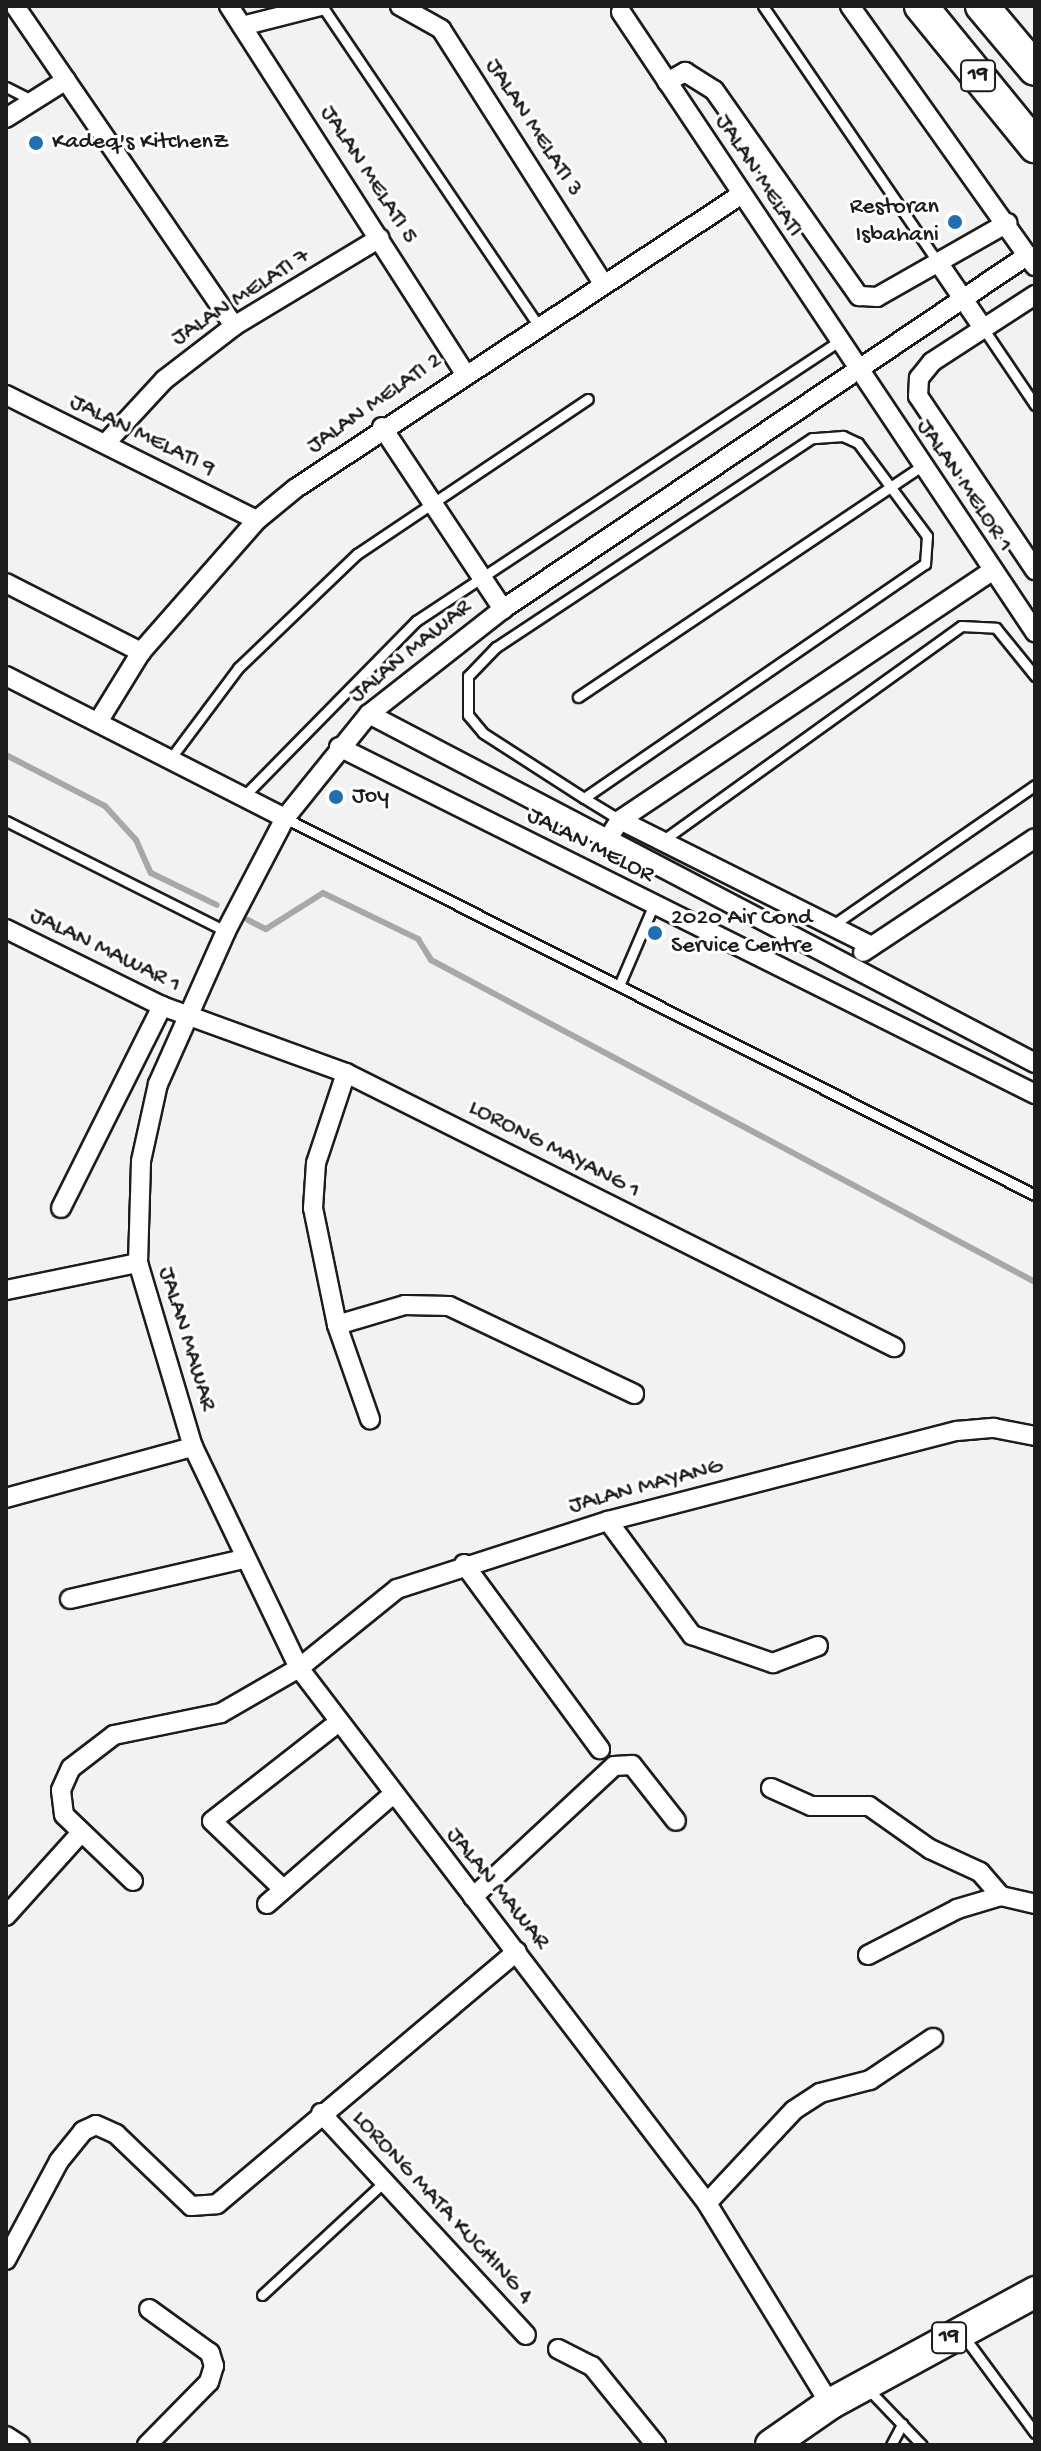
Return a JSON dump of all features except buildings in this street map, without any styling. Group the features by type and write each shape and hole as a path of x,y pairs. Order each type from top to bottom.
{"highway":[{"name":"19","path":"921,6 1035,146"},
{"name":"19","path":"982,6 1035,69"}],"main road":[{"name":"19","path":"771,2445 830,2404 1035,2292"}],"street":[{"path":"15,6 234,326"},
{"name":"JALAN MELATI 5","path":"229,6 463,371"},
{"path":"242,26 322,6"},
{"path":"850,6 1032,261"},
{"name":"JALAN MELATI 3","path":"406,7 441,29 603,283"},
{"name":"JALAN MELATI","path":"621,12 855,366"},
{"path":"667,82 685,72 705,80 859,296 877,297 940,265 1007,223"},
{"path":"6,118 66,80"},
{"name":"JALAN MELATI 2","path":"98,722 141,652 257,520 463,371 742,194"},
{"path":"777,247 807,227"},
{"name":"JALAN MELATI 7","path":"105,444 164,380 234,326 380,238"},
{"name":"JALAN MAWAR","path":"830,2404 707,2203 517,1951 336,1724 299,1668 243,1559 193,1447 138,1263 141,1161 158,1084 184,1015 226,931 285,818 339,747 369,714 503,609 855,366 961,297 1032,261"},
{"path":"940,265 983,328"},
{"path":"1035,295 983,328 919,378 918,396 1035,570"},
{"name":"JALAN MELOR 1","path":"855,366 1035,632"},
{"name":"JALAN MELATI 9","path":"6,395 257,520"},
{"path":"382,427 503,609"},
{"path":"941,494 970,474"},
{"path":"608,839 620,820 992,571"},
{"path":"6,583 141,652"},
{"path":"6,676 285,818"},
{"name":"JALAN MELOR","path":"369,714 1035,1063"},
{"name":"JALAN MELOR","path":"339,747 1035,1094"},
{"path":"620,820 868,944"},
{"path":"851,967 868,944 1035,838"},
{"path":"654,904 670,872"},
{"name":"JALAN MAWAR 1","path":"6,929 184,1015"},
{"path":"61,1208 162,1006"},
{"name":"LORONG MAYANG 1","path":"184,1015 346,1073 894,1347"},
{"path":"944,1048 957,1022"},
{"path":"132,1071 158,1084"},
{"path":"346,1073 316,1163 313,1208 337,1325 370,1419"},
{"path":"6,1290 138,1263"},
{"path":"337,1325 405,1305 449,1306 634,1394"},
{"name":"JALAN MAYANG","path":"79,1835 64,1815 61,1790 92,1746 138,1727 221,1713 299,1668 368,1607 464,1564 608,1521 957,1431 994,1428 1035,1436"},
{"path":"6,1498 193,1447"},
{"path":"608,1521 692,1635 773,1663 818,1646"},
{"path":"70,1599 243,1559"},
{"path":"464,1564 600,1749"},
{"path":"283,1889 212,1821 336,1724"},
{"path":"473,1897 614,1766 632,1765 676,1821"},
{"path":"771,1788 811,1806 869,1806 930,1849 980,1872 1001,1896"},
{"path":"267,1904 391,1796"},
{"path":"6,1916 79,1835 133,1881"},
{"path":"868,1955 957,1909 1001,1896 1035,1904"},
{"path":"6,2260 59,2161 83,2131 96,2125 116,2134 191,2206 205,2208 517,1951"},
{"path":"707,2203 794,2110 820,2093 870,2080 933,2038"},
{"name":"LORONG MATA KUCHING 4","path":"321,2113 387,2180 526,2335"},
{"path":"147,2445 209,2382 214,2366 210,2353 149,2309"},
{"path":"558,2349 592,2366 656,2445"},
{"path":"6,2436 20,2445"}],"lane":[{"path":"322,6 537,324"},
{"path":"763,6 940,265"},
{"path":"6,87 34,101"},
{"path":"983,328 1035,405"},
{"path":"243,797 369,662 478,575 839,341"},
{"path":"170,759 238,668 291,613 430,502 588,399"},
{"path":"584,798 925,564 927,536 858,443 843,436 812,438 480,661 463,695 468,715 584,798 620,820"},
{"path":"578,697 922,466"},
{"path":"662,841 961,626 996,628 1035,676"},
{"path":"833,925 1035,785"},
{"path":"285,818 621,981 1035,1195"},
{"path":"6,821 226,931"},
{"path":"621,981 654,904"},
{"path":"262,2295 387,2180"},
{"path":"960,2332 1035,2433"},
{"path":"864,2385 922,2445"},
{"path":"891,2445 902,2424"}],"waterway":[{"path":"6,755 105,806 136,840 151,873 217,905"},
{"path":"248,920 266,929 323,893 418,939 431,960 1035,1282"}],"place":[{"name":"Kadeq's KitchenZ","path":"36,143"},
{"name":"Restoran Isbahani","path":"955,222"},
{"name":"Joy","path":"336,797"},
{"name":"2020 Air Cond Service Centre","path":"655,933"}]}
